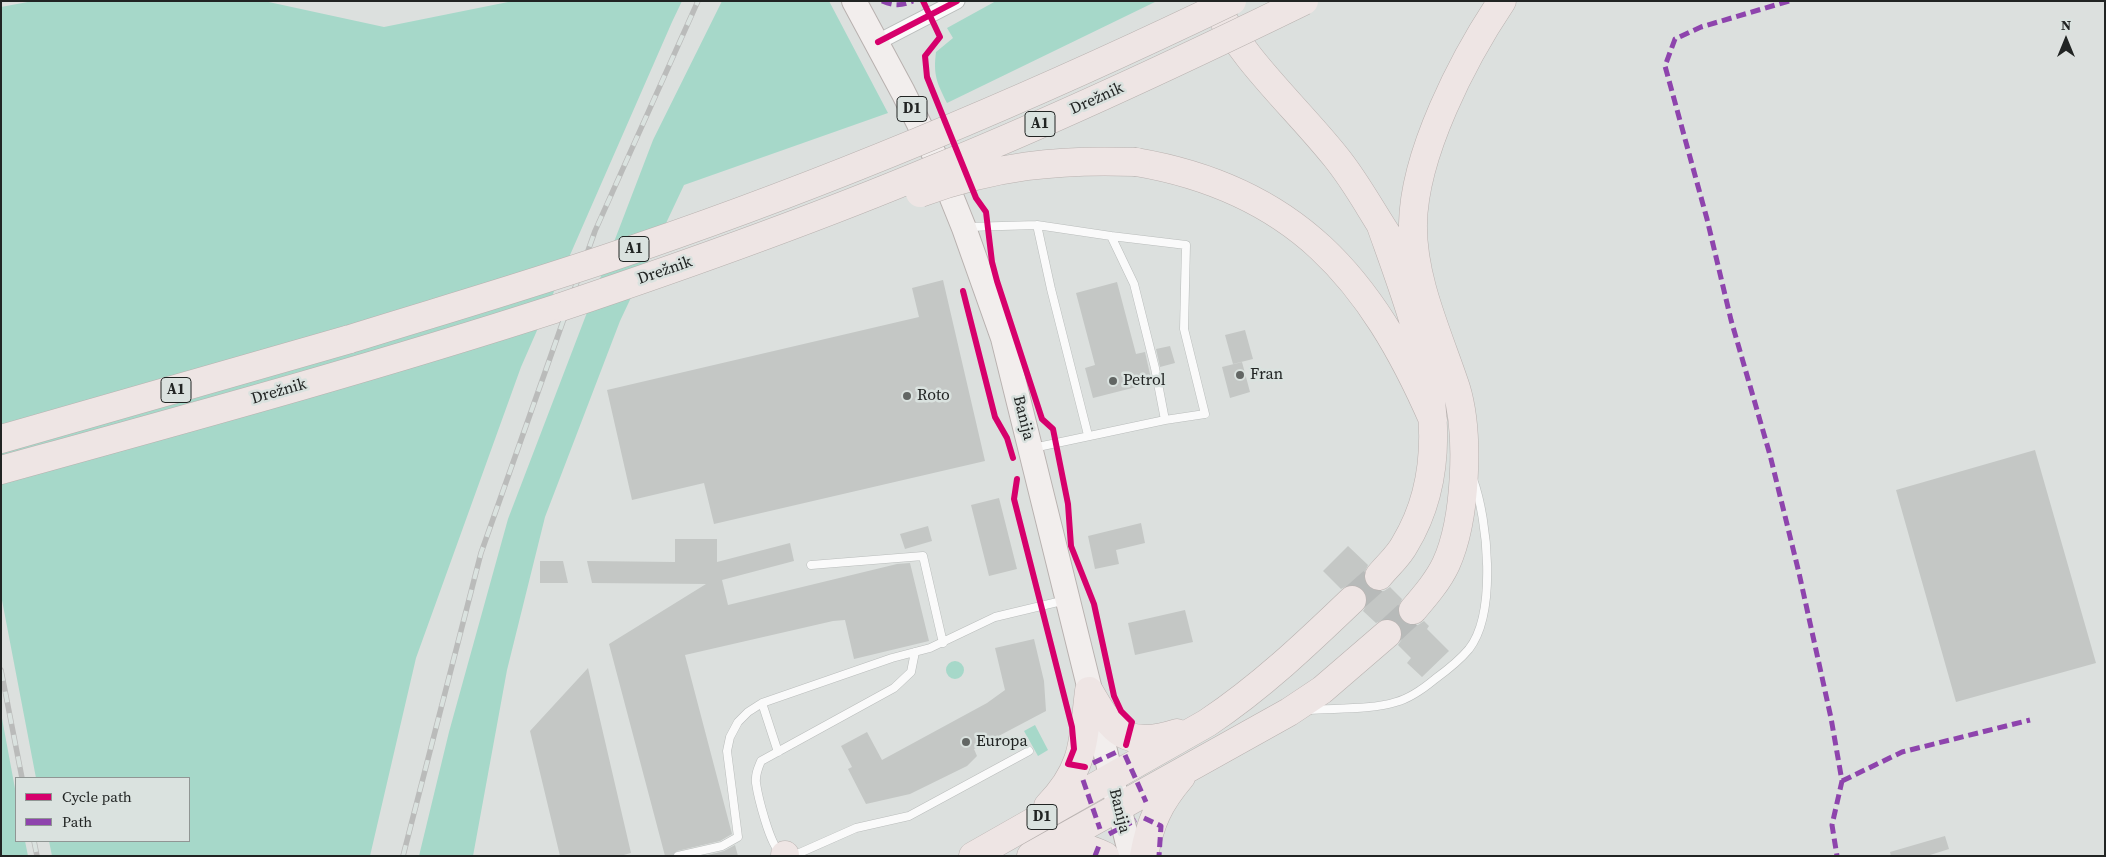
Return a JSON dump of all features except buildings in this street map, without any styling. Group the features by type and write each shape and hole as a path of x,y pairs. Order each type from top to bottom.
{"highway":[{"path":"1213,1 1235,37 1257,67 1336,156 1365,196 1381,226 1423,289"},
{"name":"Drežnik","path":"1,439 350,339 640,247 821,181 914,144 1060,81 1232,1"},
{"name":"Drežnik","path":"1,470 191,418 484,332 674,269 925,174 1049,120 1304,1"},
{"path":"1413,610 1430,589 1446,564 1454,537 1462,495 1464,453 1457,391 1423,289 1415,252 1413,224 1418,184 1430,142 1452,89 1482,30 1502,1"},
{"path":"771,233 792,236 812,233 933,189 998,170 1054,162 1095,160 1136,162 1170,168 1213,181 1248,197 1280,214 1314,240 1346,273 1377,315 1419,388 1433,420"},
{"path":"1378,576 1405,546 1417,521 1428,490 1432,463 1433,420 1428,381 1417,333 1381,226"},
{"path":"1111,778 1207,723 1239,702 1266,680 1352,600"},
{"path":"1119,808 1289,712 1322,690 1387,634"},
{"path":"1089,691 1103,716 1120,733 1128,737 1151,739 1163,737 1207,723"},
{"path":"1033,822 1054,800 1073,775 1084,736 1089,691"},
{"path":"1144,856 1150,829 1158,810 1166,796 1189,768"},
{"name":"D1","path":"973,856 1111,778"},
{"name":"D1","path":"1038,852 1119,808"},
{"path":"1038,852 1065,845 1082,847 1105,856"}],"main road":[{"name":"Banija","path":"854,1 878,42 936,156 964,228 1002,338 1031,448 1089,691 1131,856"}],"street":[{"path":"878,42 957,1"}],"lane":[{"path":"1037,225 1088,435"},
{"path":"964,228 1037,225 1186,245 1184,329 1205,414 1088,435 1031,448"},
{"path":"1111,236 1134,284 1155,368 1165,420"},
{"path":"1289,712 1395,703 1416,694 1447,670 1469,648 1480,624 1485,596 1487,566 1485,530 1479,496 1464,453"},
{"path":"811,565 923,556 943,643"},
{"path":"678,856 722,846 738,837 727,751 730,737 738,722 748,712 762,703 892,658 943,643 995,617 1068,600"},
{"path":"915,652 911,672 894,688 761,761 757,770 756,782 770,839 779,852 785,856 806,852 856,828 909,816 1030,751"},
{"path":"762,703 778,752"}],"green space":[{"path":"33,1 264,1 384,27 513,1 682,1 521,367 416,658 370,856 52,856 49,842 190,842 190,777 36,777 1,595 1,7"},
{"path":"722,1 829,1 888,113 684,185 620,321 545,517 507,670 473,856 419,856 449,732 508,519 653,140"},
{"path":"996,1 1157,1 947,103 938,84 935,67 936,52 953,38 947,28"},
{"path":"955,661 961,664 964,670 961,676 955,679 949,676 946,670 949,664"},
{"path":"1,713 15,789 15,842 25,842 28,856 1,856"},
{"path":"1035,725 1048,750 1038,756 1024,731"}],"tunnel":[{"path":"1352,600 1379,576"},
{"path":"1387,634 1413,610"}],"railway":[{"path":"403,856 481,553 595,231 698,1"},
{"path":"1,670 22,777"},
{"path":"34,842 37,856"}],"marked path":[{"path":"882,1 898,5 913,1"},
{"path":"1789,1 1701,27 1675,39 1665,66 1707,219 1731,320 1770,455 1799,573 1831,718 1842,781 1832,825 1837,856"},
{"path":"1842,781 1902,752 2030,720"},
{"path":"1093,763 1119,751"},
{"path":"1125,755 1146,802"},
{"path":"1083,780 1100,829"},
{"path":"1144,818 1161,826 1159,856"},
{"path":"1109,834 1136,820"},
{"path":"1095,856 1100,843"}],"cycle path":[{"path":"923,1 940,37 925,56 927,77 976,198 986,212 992,262 997,281 1042,419 1053,429 1068,504 1071,546 1094,604 1114,696 1121,711 1132,722 1126,745"},
{"path":"878,42 957,1"},
{"path":"963,291 995,417 1007,438 1013,458"},
{"path":"1017,479 1014,499 1072,727 1074,749 1068,764 1085,767"}],"place":[{"name":"Fran","path":"1240,375"},
{"name":"Petrol","path":"1113,381"},
{"name":"Roto","path":"907,396"},
{"name":"Europa","path":"966,742"}]}
